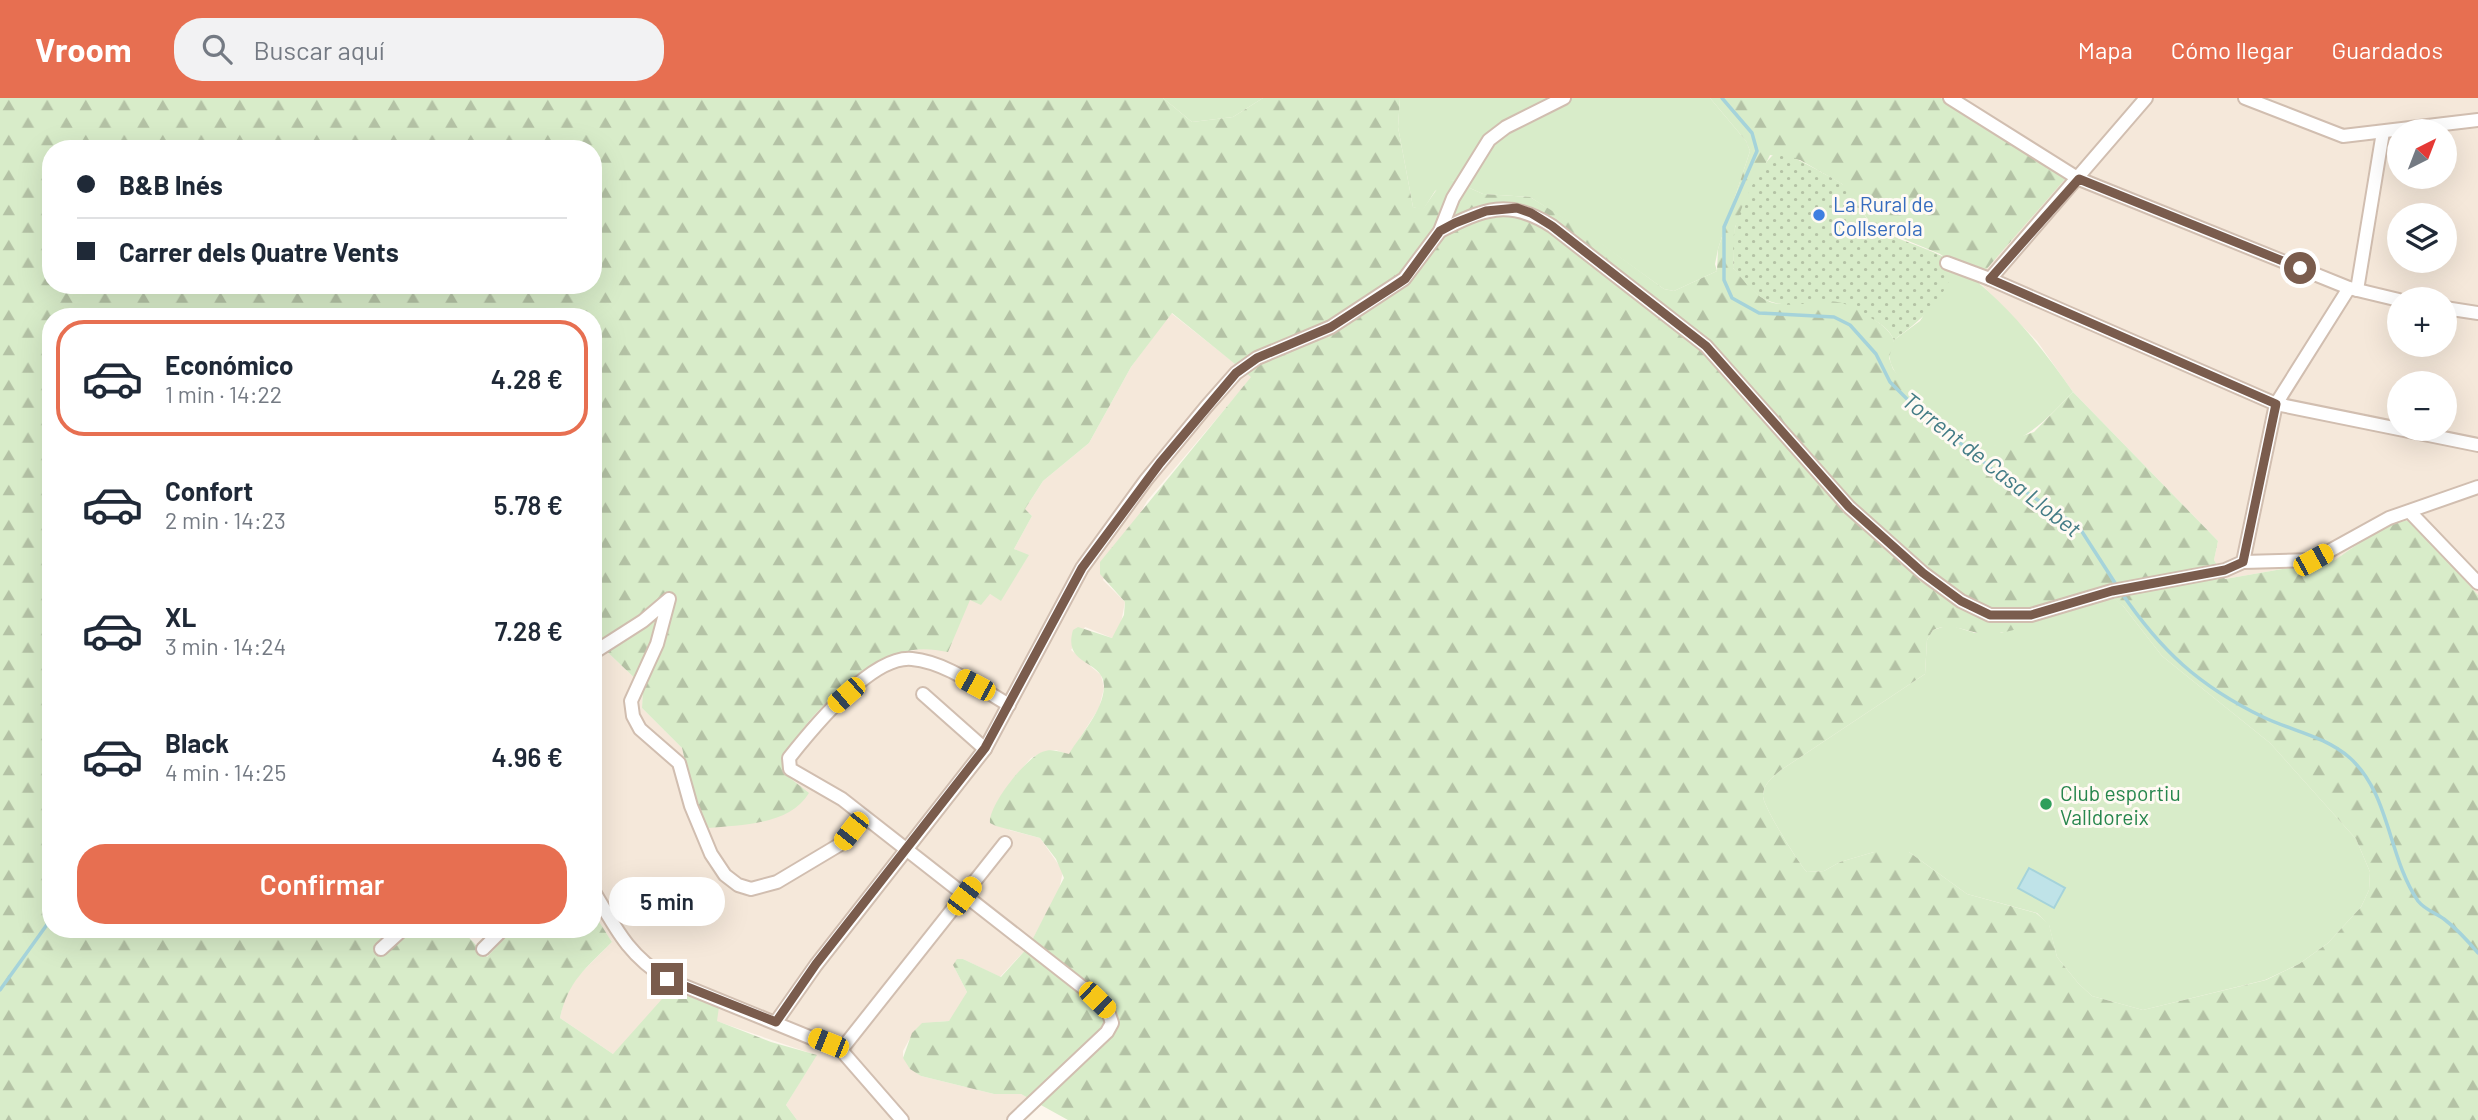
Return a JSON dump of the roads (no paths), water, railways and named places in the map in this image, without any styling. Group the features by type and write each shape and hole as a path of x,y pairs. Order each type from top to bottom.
{"street":[{"path":"776,1022 816,964 985,748 1082,568 1146,480 1225,385 1257,358 1331,327 1405,279 1440,231 1459,187 1489,140 1506,127 1564,98"},
{"path":"1950,98 2079,179 2353,289 2387,297"},
{"path":"1990,279 2079,179 2146,98"},
{"path":"2245,98 2343,136 2478,120"},
{"path":"2243,562 2276,404 2353,289 2383,132"},
{"path":"1440,231 1502,208 1531,213 1552,226 1706,346 1849,507 1923,573 1961,601 1990,615 2031,615 2112,591 2225,570 2243,562 2313,560 2389,518 2478,487"},
{"path":"1947,263 1990,279 2276,404 2478,445"},
{"path":"2457,310 2478,313"},
{"path":"2410,512 2478,583"},
{"path":"602,647 643,621 669,599 657,644 632,701 633,716 640,729 678,763 691,806 711,854 725,875 738,885 751,889 777,883 839,845 863,816"},
{"path":"1009,705 939,666 911,658 888,664 865,679 828,711 789,758 790,769 842,799 906,852 1086,990 1108,1011 1112,1023 1107,1032 1014,1120"},
{"path":"923,694 985,748"},
{"path":"842,1050 1005,843"},
{"path":"602,905 626,946 650,969 667,979 842,1050 902,1120"},
{"path":"381,949 393,938"},
{"path":"483,950 494,938"}],"water":[{"path":"2029,868 2065,888 2054,908 2018,888"}],"waterway":[{"name":"Torrent de Casa Llobet","path":"1722,98 1752,133 1757,151 1724,227 1724,280 1732,298 1759,313 1834,317 1850,325 1876,354 1890,382 1914,406 2000,475 2079,527 2117,586"},
{"name":"Torrent de Casa Llobet","path":"2121,592 2167,649 2219,693 2274,722 2330,744 2350,758 2373,789 2400,865 2418,901 2449,923 2478,953"},
{"path":"0,990 42,932"}],"place":[{"name":"La Rural de Collserola","path":"1819,215"},
{"name":"Club esportiu Valldoreix","path":"2046,804"}]}
